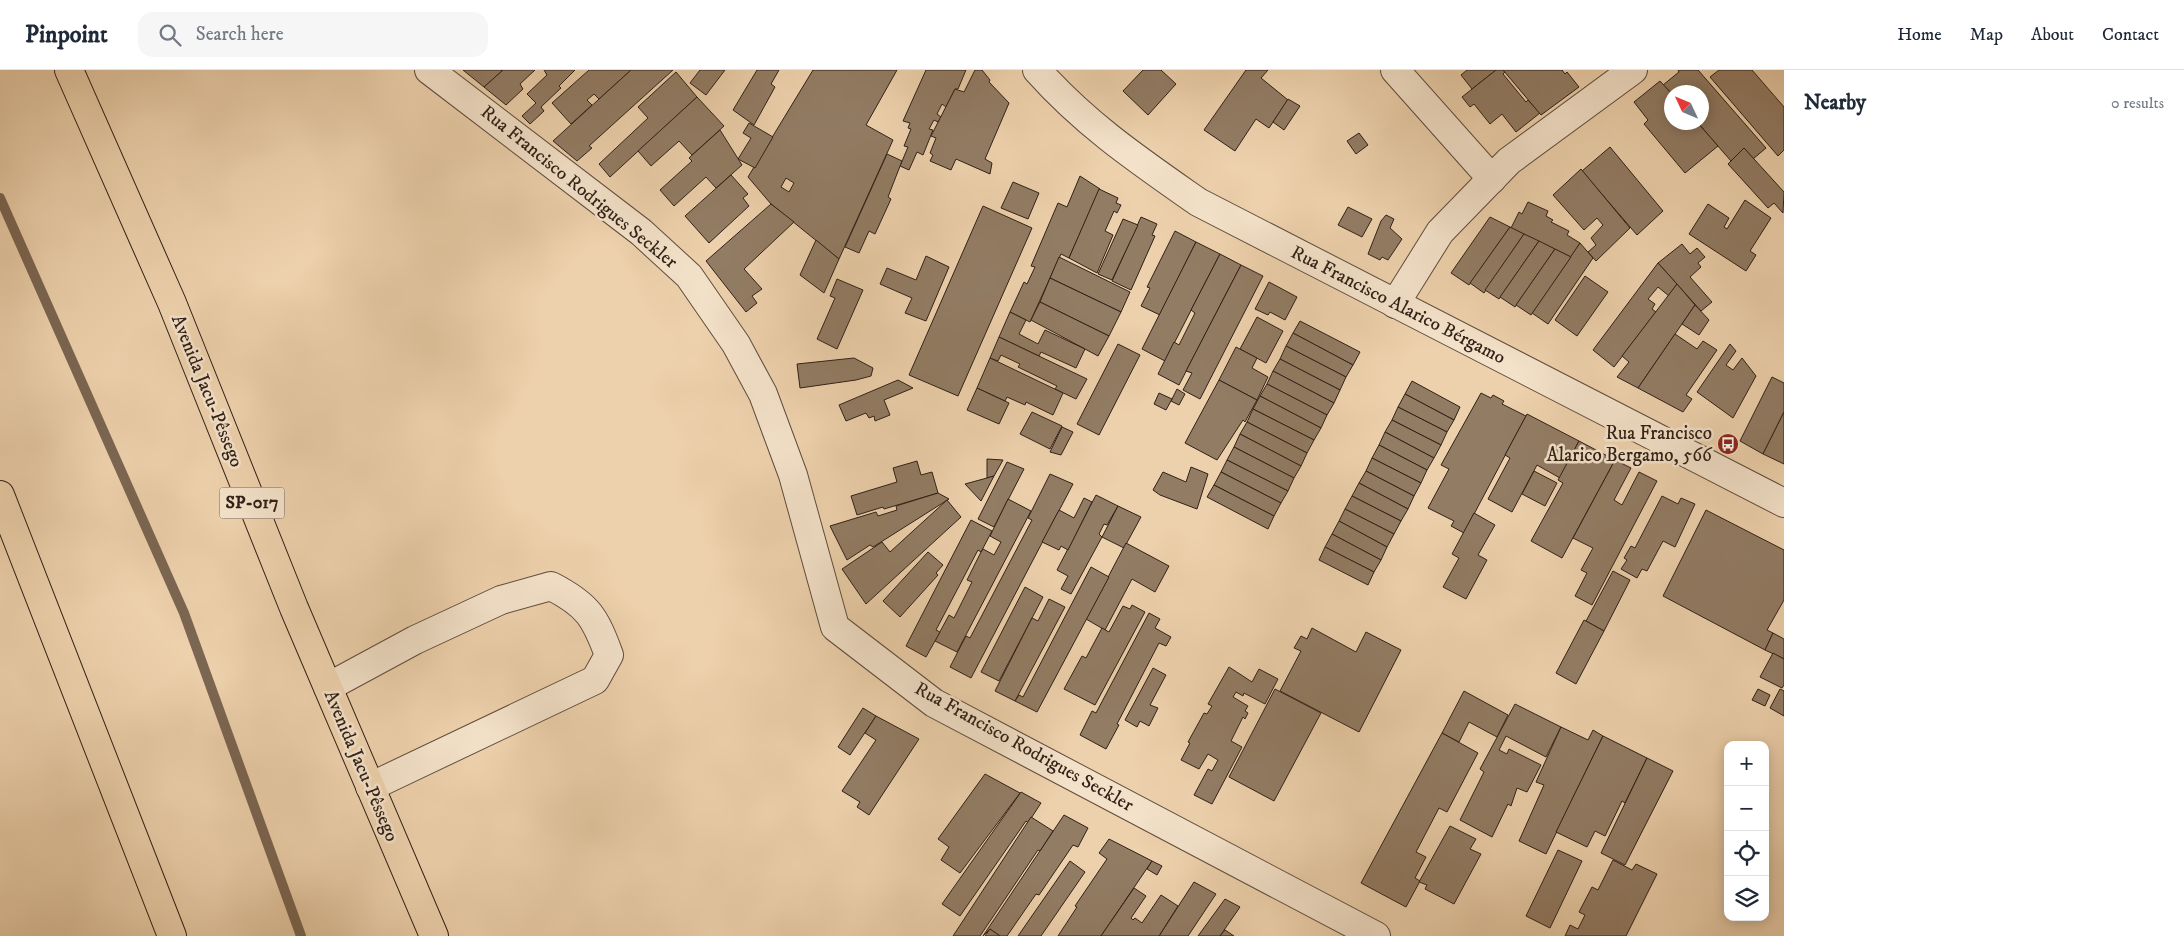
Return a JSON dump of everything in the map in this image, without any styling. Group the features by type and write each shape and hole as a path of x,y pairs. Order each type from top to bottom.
{"highway":[{"name":"Avenida Jacu-Pêssego","path":"69,70 172,303 294,608 434,936"},
{"path":"0,495 172,936"}],"street":[{"name":"Rua Francisco Rodrigues Seckler","path":"429,70 641,232 689,276 736,344 762,394 794,475 835,627 934,703 1376,936"},
{"name":"Rua Francisco Alarico Bérgamo","path":"1037,70 1066,102 1121,148 1198,202 1784,503"},
{"path":"1395,70 1492,178"},
{"path":"1395,304 1440,232 1509,161 1633,70"},
{"path":"328,687 415,640 500,600 551,586 571,596 596,620 609,655 596,680 370,787"}],"building":[{"path":"463,70 501,70 502,71 484,87"},
{"path":"503,70 535,70 520,84 523,89 506,105 484,87"},
{"path":"544,70 575,70 559,86 561,88 541,107 544,111 530,124 522,116 536,103 527,94 547,75"},
{"path":"589,70 631,70 599,99 594,94 587,100 592,105 571,124 552,103"},
{"path":"631,70 673,70 589,146 592,148 577,161 553,141"},
{"path":"700,70 725,70 706,95 690,83"},
{"path":"757,70 779,70 771,84 775,87 754,125 733,110"},
{"path":"813,70 897,70 866,125 893,140 839,259 771,204 748,177","holes":["786,178 794,183 789,192 781,187"]},
{"path":"926,70 966,70 958,89 955,89 946,107 942,104 937,114 941,117 938,122 934,120 929,129 933,130 923,155 917,152 909,170 900,166 908,147 904,146 911,129 908,128 910,123 903,121"},
{"path":"975,70 982,70 990,80 989,82 1009,103 985,159 992,163 990,174 956,159 951,170 930,161 933,155 930,153 936,138 931,136 955,89 964,92"},
{"path":"1143,70 1161,70 1176,84 1148,115 1123,91"},
{"path":"1246,70 1268,70 1261,78 1288,100 1269,128 1256,119 1235,151 1204,130"},
{"path":"1467,70 1496,70 1472,89 1461,75"},
{"path":"1496,70 1503,70 1505,72 1503,74 1526,102 1528,100 1540,113 1516,132 1502,114 1490,124 1474,104 1470,107 1462,97"},
{"path":"1503,70 1562,70 1565,74 1567,72 1579,87 1541,115"},
{"path":"1678,70 1698,70 1766,148 1753,159 1744,148 1731,161 1704,130 1709,130 1709,85 1663,85 1679,72"},
{"path":"1719,70 1752,70 1784,107 1784,150 1778,156 1710,77"},
{"path":"676,72 697,97 610,177 599,164 648,118 638,107"},
{"path":"1660,81 1664,85 1664,130 1704,130 1718,146 1685,173 1644,124 1648,120 1634,102"},
{"path":"697,97 724,126 692,155 679,141 651,166 638,151"},
{"path":"1288,99 1300,106 1284,130 1273,122"},
{"path":"749,123 773,137 755,168 738,159 751,138 743,133"},
{"path":"720,130 742,165 716,188 706,177 674,206 660,190 692,161 689,158"},
{"path":"1359,133 1368,145 1356,154 1347,141"},
{"path":"1610,147 1663,211 1637,235 1582,171"},
{"path":"1744,148 1784,192 1783,213 1774,203 1768,208 1728,164"},
{"path":"887,154 902,161 888,197 891,199 875,234 869,231 859,253 845,247"},
{"path":"1581,169 1630,228 1596,261 1588,252 1596,245 1591,238 1603,225 1597,218 1584,230 1553,195"},
{"path":"731,175 748,194 743,198 749,206 709,243 685,216"},
{"path":"1080,176 1100,189 1069,258 1061,254 1030,322 1010,312 1024,282 1027,284 1035,267 1031,266 1058,203 1067,207"},
{"path":"1013,182 1039,193 1028,219 1001,208"},
{"path":"1099,189 1118,198 1116,203 1121,205 1117,213 1114,211 1105,231 1113,235 1097,273 1069,258"},
{"path":"1745,200 1771,218 1750,251 1756,255 1746,271 1689,234 1708,204 1729,218 1724,227 1727,229"},
{"path":"1528,202 1548,211 1546,216 1553,220 1551,222 1569,231 1567,235 1580,243 1571,257 1511,228 1519,212 1522,214"},
{"path":"771,204 794,222 744,269 762,289 752,296 757,303 746,312 706,261"},
{"path":"983,206 1032,228 958,396 909,375"},
{"path":"1348,207 1372,219 1362,237 1338,225"},
{"path":"1386,215 1394,219 1390,228 1402,239 1388,260 1382,257 1380,260 1368,254 1381,221"},
{"path":"1141,217 1157,224 1152,235 1155,236 1131,290 1112,281"},
{"path":"1490,217 1510,227 1469,285 1451,273"},
{"path":"1123,219 1138,225 1112,280 1098,274"},
{"path":"1510,227 1524,234 1484,293 1470,283"},
{"path":"1175,231 1196,242 1160,315 1141,306 1150,288 1147,287"},
{"path":"1524,234 1539,241 1499,299 1485,290"},
{"path":"816,240 839,259 824,293 800,275"},
{"path":"1539,241 1555,249 1515,307 1500,297"},
{"path":"1196,242 1220,254 1165,361 1142,349"},
{"path":"1580,243 1593,258 1548,324 1532,313"},
{"path":"1682,244 1690,254 1697,248 1705,257 1698,263 1701,267 1690,277 1712,302 1701,311 1658,263"},
{"path":"1555,249 1571,257 1531,315 1516,305"},
{"path":"1220,254 1241,265 1179,385 1158,374 1174,342 1179,345 1195,313 1191,310"},
{"path":"926,256 949,267 926,321 905,313 912,298 880,284 887,268 916,280"},
{"path":"1059,257 1130,292 1121,312 1050,278"},
{"path":"1658,263 1677,284 1669,296 1658,287 1648,299 1655,304 1652,309 1656,312 1614,367 1593,350"},
{"path":"1241,265 1263,276 1200,399 1183,390 1192,373 1186,371"},
{"path":"1585,276 1608,292 1577,336 1555,320"},
{"path":"1050,278 1121,312 1109,336 1040,302"},
{"path":"837,279 863,290 837,349 817,339 835,298 830,296"},
{"path":"1269,282 1297,297 1285,320 1270,312 1268,315 1255,309"},
{"path":"1677,284 1695,305 1638,388 1617,377 1629,362 1622,356"},
{"path":"1040,302 1109,336 1098,356 1031,320"},
{"path":"1695,305 1709,320 1699,335 1682,324"},
{"path":"1010,312 1026,320 1019,334 1038,344 1045,330 1085,349 1076,368 1041,352 1039,356 999,337"},
{"path":"1257,317 1283,331 1266,363 1240,349"},
{"path":"1300,321 1360,352 1353,365 1293,333"},
{"path":"1293,333 1353,365 1346,377 1286,346"},
{"path":"1675,334 1697,349 1703,341 1717,350 1686,395 1692,399 1683,412 1638,388"},
{"path":"999,337 1087,379 1076,399 1055,389 1057,386 1018,367 1020,364 1001,355 998,361 990,358"},
{"path":"1118,344 1140,355 1099,435 1077,424"},
{"path":"1730,344 1736,351 1726,365 1733,370 1742,358 1756,376 1733,418 1697,392"},
{"path":"1286,346 1346,377 1340,390 1280,359"},
{"path":"1236,347 1257,358 1252,368 1268,377 1257,400 1219,380"},
{"path":"854,358 873,368 871,376 800,388 797,364"},
{"path":"990,358 1063,393 1053,415 1026,402 1025,405 1007,397 1005,401 977,388"},
{"path":"1280,359 1340,390 1334,403 1273,371"},
{"path":"1273,371 1334,403 1327,415 1267,384"},
{"path":"1772,377 1784,383 1784,412 1763,454 1740,441"},
{"path":"898,380 913,388 884,400 890,415 875,421 874,416 869,418 866,413 846,421 839,405"},
{"path":"1219,380 1257,400 1245,422 1243,420 1217,460 1185,443"},
{"path":"1412,381 1460,407 1454,420 1405,394"},
{"path":"1267,384 1327,415 1321,428 1260,396"},
{"path":"977,388 1009,403 999,424 967,410"},
{"path":"1177,389 1185,394 1179,405 1171,401"},
{"path":"1159,393 1172,399 1166,410 1154,404"},
{"path":"1481,393 1491,398 1493,395 1504,401 1502,404 1526,416 1464,533 1451,526 1454,521 1428,508 1449,469 1441,465"},
{"path":"1405,394 1454,420 1447,432 1398,407"},
{"path":"1260,396 1321,428 1314,440 1253,409"},
{"path":"1398,407 1447,432 1441,445 1392,420"},
{"path":"1253,409 1314,440 1307,453 1247,422"},
{"path":"1032,412 1062,426 1050,449 1020,434"},
{"path":"1784,412 1784,464 1763,454"},
{"path":"1527,414 1579,441 1560,478 1537,465 1512,512 1488,499 1510,458 1505,455"},
{"path":"1392,420 1441,445 1434,458 1385,432"},
{"path":"1247,422 1307,453 1301,466 1240,434"},
{"path":"1062,427 1073,432 1061,455 1050,452"},
{"path":"1385,432 1434,458 1427,470 1379,445"},
{"path":"1240,434 1301,466 1294,478 1234,447"},
{"path":"1579,441 1615,460 1562,558 1531,541 1563,483 1558,480"},
{"path":"1379,445 1427,470 1421,483 1372,458"},
{"path":"1234,447 1294,478 1288,491 1227,460"},
{"path":"1372,458 1421,483 1414,496 1366,471"},
{"path":"987,459 1003,460 994,476 987,478"},
{"path":"1227,460 1288,491 1281,503 1221,472"},
{"path":"1615,460 1631,468 1614,500 1622,505 1639,472 1657,481 1592,605 1575,596 1587,573 1581,570 1593,548 1573,538"},
{"path":"917,461 921,475 932,472 938,493 857,515 851,496 897,482 893,468"},
{"path":"1007,462 1024,469 994,527 978,519"},
{"path":"1191,467 1208,474 1197,509 1160,495 1153,490 1163,472 1186,482"},
{"path":"1366,471 1414,496 1408,509 1359,483"},
{"path":"1534,471 1557,483 1545,506 1522,494"},
{"path":"1221,472 1281,503 1274,516 1214,485"},
{"path":"1050,474 1073,484 971,678 950,667 966,636 970,638 1032,520 1028,518"},
{"path":"994,476 981,501 965,484 987,478"},
{"path":"1359,483 1408,509 1401,521 1352,496"},
{"path":"1214,485 1274,516 1268,529 1207,497"},
{"path":"938,493 949,499 873,547 870,545 847,560 830,526 876,512 878,516 897,510 896,506"},
{"path":"1096,495 1118,506 1107,525 1104,524 1099,534 1102,537 1071,594 1061,589 1068,576 1057,570"},
{"path":"1352,496 1401,521 1394,534 1345,509"},
{"path":"1662,496 1678,504 1681,498 1695,504 1675,547 1663,541 1647,571 1642,569 1637,578 1621,569 1627,560 1624,558 1631,546 1635,548"},
{"path":"1084,498 1092,502 1068,550 1061,546 1059,550 1042,542 1059,510 1074,518"},
{"path":"1008,499 1031,511 957,652 935,641 949,615 954,618 972,582 967,580 983,549 994,555 1001,542 990,536"},
{"path":"947,500 961,517 866,604 842,569 882,542 890,552"},
{"path":"1118,506 1141,517 1124,548 1102,537"},
{"path":"1345,509 1394,534 1387,547 1339,521"},
{"path":"1706,510 1784,550 1784,600 1767,630 1773,633 1765,650 1663,596"},
{"path":"1474,513 1495,525 1478,555 1487,560 1466,599 1443,587 1459,558 1452,554"},
{"path":"971,520 992,531 981,552 978,550 936,630 940,632 926,657 906,646"},
{"path":"1339,521 1387,547 1381,560 1332,534"},
{"path":"1332,534 1381,560 1374,572 1325,547"},
{"path":"1126,543 1169,566 1155,592 1132,579 1105,630 1086,619"},
{"path":"1325,547 1374,572 1368,585 1319,560"},
{"path":"928,552 943,565 936,573 938,575 900,617 883,601"},
{"path":"1091,567 1109,577 1037,712 1015,701 1019,695 1023,697"},
{"path":"1613,571 1630,580 1604,631 1586,621"},
{"path":"1025,587 1043,597 999,681 981,672"},
{"path":"1049,599 1065,607 1015,701 995,691 1032,618 1038,621"},
{"path":"1132,605 1145,612 1095,705 1064,689 1082,656 1086,658 1102,628 1109,632 1123,606 1130,609"},
{"path":"1149,613 1160,619 1155,628 1171,637 1166,646 1159,643 1106,749 1080,735 1092,711 1096,713"},
{"path":"1584,620 1604,631 1576,684 1556,673"},
{"path":"1312,628 1356,652 1366,632 1401,650 1359,732 1280,691 1301,651 1294,648 1301,636 1307,639"},
{"path":"1773,633 1784,639 1784,659 1765,650"},
{"path":"1773,653 1784,659 1784,685 1782,688 1760,677"},
{"path":"1229,667 1252,682 1259,669 1278,679 1265,704 1244,693 1243,696 1236,692 1233,697 1248,706 1245,711 1248,713 1245,719 1243,717 1231,741 1242,747 1212,804 1194,795 1208,769 1212,771 1218,760 1208,754 1199,769 1181,760 1190,743 1188,742 1204,713 1207,714 1212,706 1208,704"},
{"path":"1153,668 1166,675 1150,705 1158,708 1149,726 1140,721 1137,727 1125,720"},
{"path":"1275,689 1321,713 1274,801 1229,777"},
{"path":"1758,689 1770,695 1765,706 1752,700"},
{"path":"1780,689 1784,691 1784,716 1770,708"},
{"path":"1464,691 1508,715 1497,737 1469,722 1459,742 1442,733"},
{"path":"1515,704 1561,727 1546,757 1506,736 1499,750 1507,754 1509,749 1541,765 1527,792 1517,788 1511,806 1508,804 1492,837 1460,820 1484,772 1480,769"},
{"path":"863,708 876,716 850,755 838,747"},
{"path":"876,716 919,739 869,815 857,807 860,802 842,791 876,740 865,733"},
{"path":"1561,727 1588,740 1593,730 1603,736 1546,854 1519,841 1544,785 1536,782"},
{"path":"1442,733 1478,753 1447,812 1439,808 1416,852 1426,857 1415,878 1420,881 1406,907 1361,883"},
{"path":"1603,736 1647,758 1625,803 1622,801 1605,836 1595,831 1587,847 1556,832"},
{"path":"1647,758 1673,771 1625,865 1601,853"},
{"path":"985,774 1020,793 960,873 941,860 949,847 938,839"},
{"path":"1021,792 1041,803 1028,823 1026,821 960,916 942,904"},
{"path":"1064,815 1088,828 1078,847 1073,845 1039,895 1036,894 1007,936 1000,936 990,929 983,936"},
{"path":"1031,817 1053,831 1040,851 1038,850 980,936 953,936"},
{"path":"1450,826 1476,839 1470,849 1481,854 1454,904 1425,889 1427,885 1419,882"},
{"path":"1109,839 1152,861 1101,936 1058,936 1077,907 1075,906 1107,859 1099,853"},
{"path":"1558,850 1582,861 1550,928 1526,916"},
{"path":"1613,860 1632,870 1636,864 1657,874 1626,936 1565,936 1570,925 1578,929 1585,915 1579,912 1592,887 1598,890"},
{"path":"1070,861 1085,872 1041,936 1018,936"},
{"path":"1152,861 1162,866 1157,875 1147,869"},
{"path":"1194,882 1216,894 1188,936 1159,936"},
{"path":"1134,888 1146,896 1131,918 1133,920 1135,918 1142,923 1161,895 1178,906 1159,936 1101,936"},
{"path":"1225,899 1240,907 1220,936 1198,936"},
{"path":"990,929 1000,936 985,936"},
{"path":"1225,930 1234,936 1220,936"}],"waterway":[{"path":"0,198 184,613 301,936"}],"place":[{"name":"Rua Francisco Alarico Bergamo, 566","path":"1728,444"}]}
